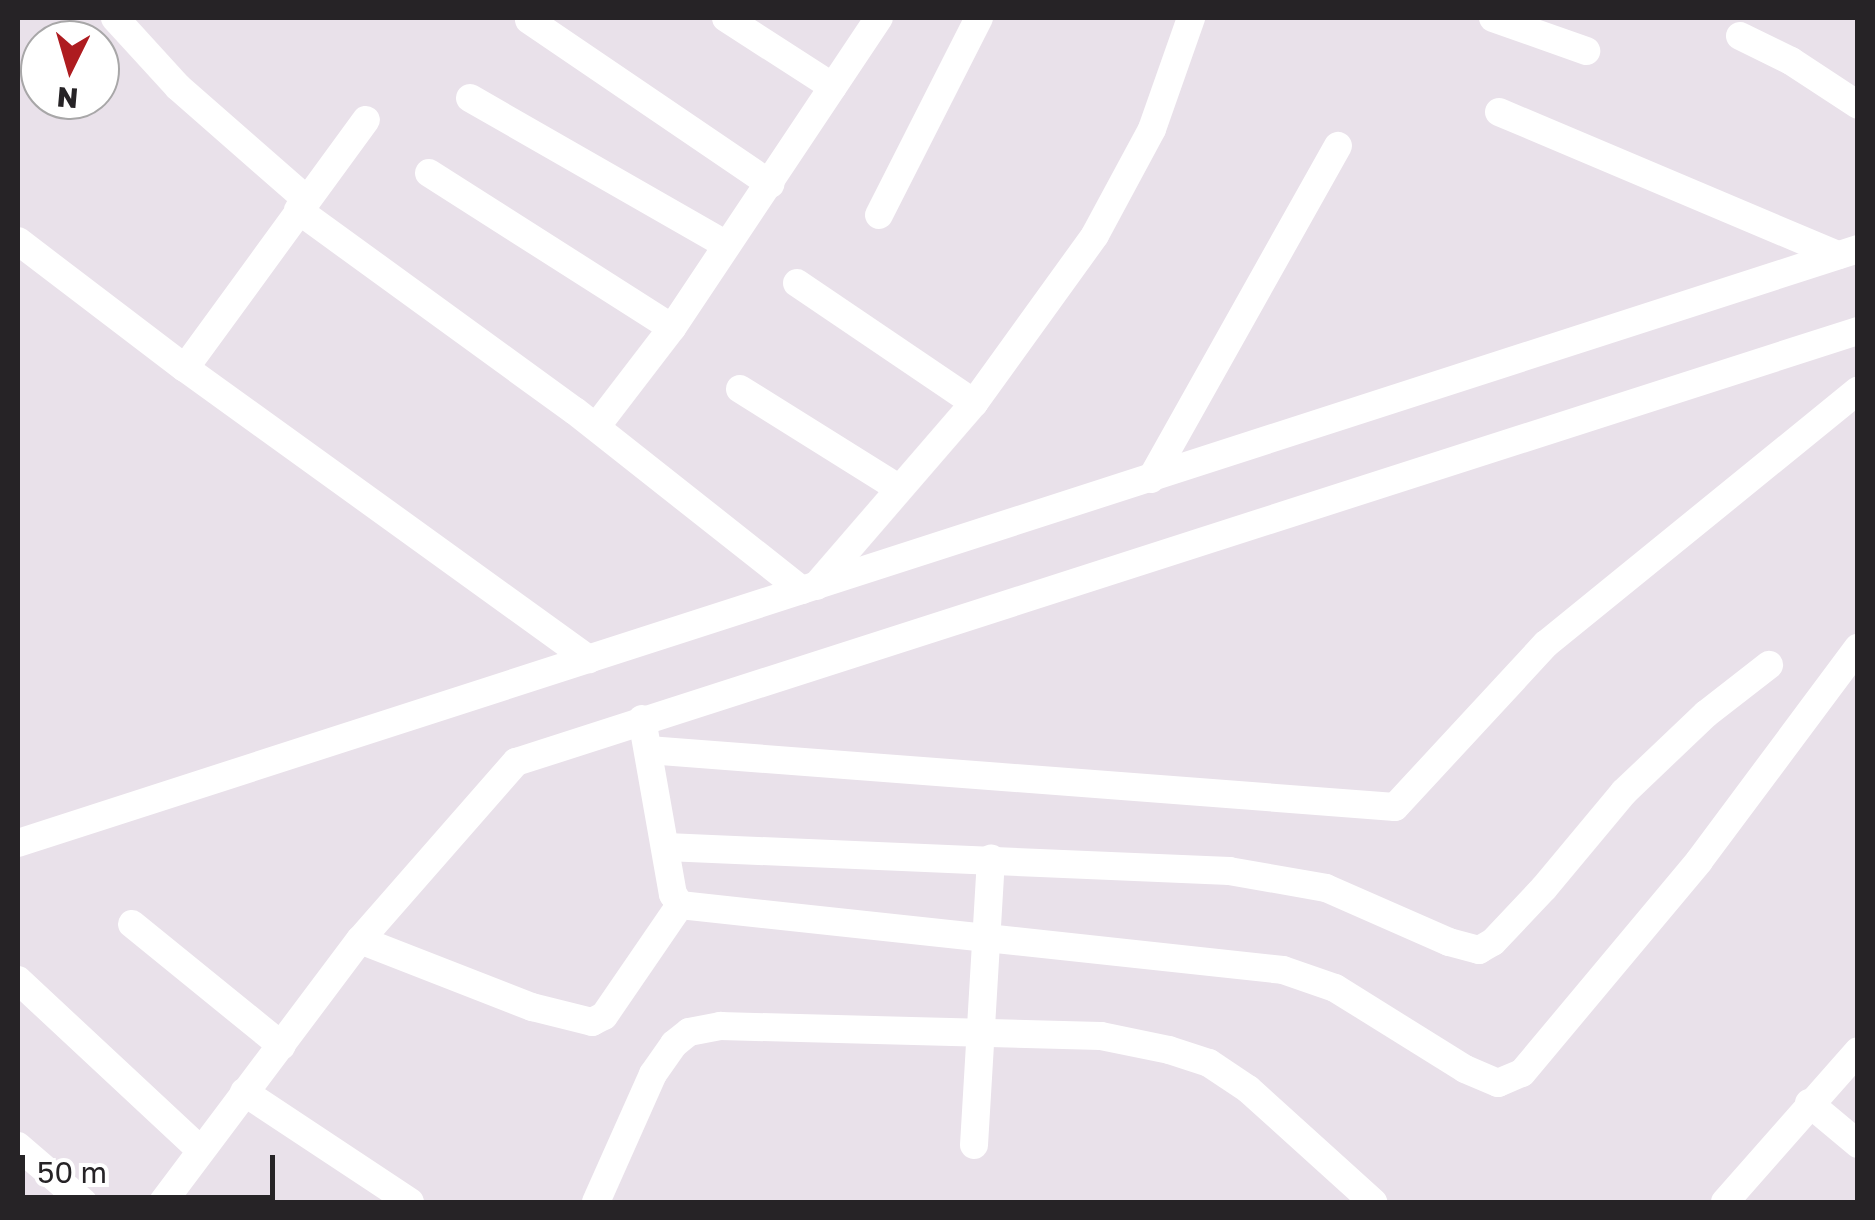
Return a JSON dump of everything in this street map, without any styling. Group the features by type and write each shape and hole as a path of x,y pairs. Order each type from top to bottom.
{"street":[{"path":"115,18 178,87 302,204 809,588"},
{"path":"726,18 834,87"},
{"path":"596,426 672,328 879,18"},
{"path":"879,215 979,18"},
{"path":"809,588 974,404 1096,236 1152,129 1191,18"},
{"path":"1493,18 1586,52"},
{"path":"529,20 770,184"},
{"path":"1740,36 1791,61 1858,105"},
{"path":"470,98 727,244"},
{"path":"1499,112 1848,252"},
{"path":"185,368 366,120"},
{"path":"1151,479 1338,146"},
{"path":"430,172 672,328"},
{"path":"18,241 185,368 589,659"},
{"path":"18,843 1848,252"},
{"path":"797,283 974,404"},
{"path":"164,1202 360,940 516,762 1858,331"},
{"path":"740,389 897,487"},
{"path":"648,750 1395,807 1546,644 1858,390"},
{"path":"680,905 1197,958 1312,977 1464,1069 1498,1083 1510,1081 1522,1073 1699,861 1858,648"},
{"path":"666,847 991,859 1280,878 1326,888 1449,942 1478,950 1493,942 1544,888 1624,792 1706,714 1770,665"},
{"path":"642,719 673,894 680,905"},
{"path":"974,1146 991,859"},
{"path":"360,940 532,1008 582,1022 598,1022 680,905"},
{"path":"132,924 282,1046"},
{"path":"18,980 200,1150"},
{"path":"596,1202 652,1074 674,1044 689,1032 720,1026 1102,1036 1209,1063 1315,1146 1373,1202"},
{"path":"1724,1202 1858,1051"},
{"path":"244,1092 410,1202"},
{"path":"1809,1103 1858,1144"},
{"path":"18,1146 83,1202"}]}
